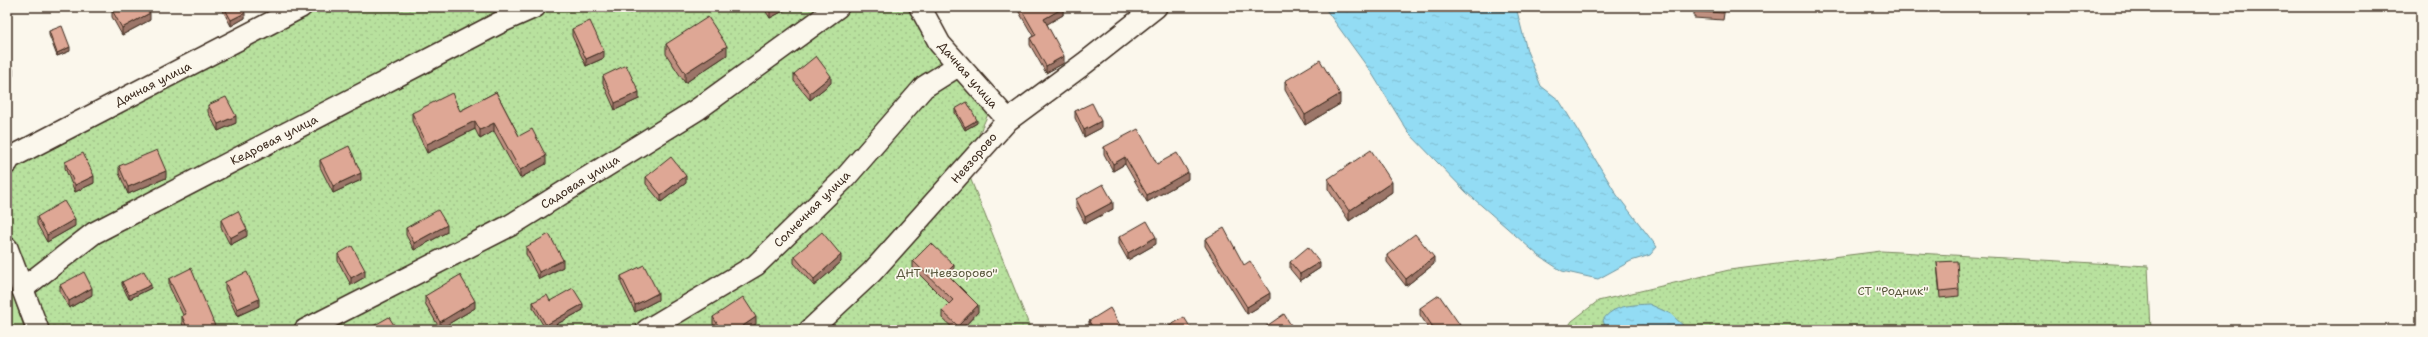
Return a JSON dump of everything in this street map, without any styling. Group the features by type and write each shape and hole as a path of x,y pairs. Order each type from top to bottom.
{"street":[{"name":"Дачная улица","path":"7,163 10,158 301,7"},
{"name":"Кедровая улица","path":"22,289 94,233 501,22 535,7"},
{"name":"Садовая улица","path":"305,330 511,225 698,109 838,7"},
{"name":"Дачная улица","path":"920,7 940,44 1008,120"},
{"name":"Невзорово","path":"810,330 872,272 1008,120 1085,64 1156,7"},
{"name":"Солнечная улица","path":"647,330 756,265 845,178 924,87 958,65"},
{"path":"7,248 38,330"}],"green space":[{"name":"ДНТ \"Невзорово\"","path":"288,7 917,7 989,112 965,165 1031,330 25,330 7,278 7,150"},
{"name":"СТ \"Родник\"","path":"1881,251 2148,266 2151,330 1566,330 1572,321 1598,301 1729,270"},
{"path":"7,278 25,330 7,330"}],"water":[{"path":"1324,7 1516,7 1527,51 1541,86 1559,100 1617,195 1657,247 1650,255 1631,261 1598,279 1562,271 1539,256 1466,192 1408,132 1371,72"},
{"path":"1649,304 1671,314 1688,330 1606,330 1603,320 1612,311 1623,307"}],"building":[{"path":"118,7 147,7 150,13 122,28 112,10"},
{"path":"224,7 242,7 245,13 231,20"},
{"path":"767,7 778,7 770,11"},
{"path":"1020,7 1063,7 1044,19 1064,56 1046,66 1030,38 1036,35"},
{"path":"1694,7 1724,7 1723,13 1694,11"},
{"path":"708,17 727,46 685,73 666,44"},
{"path":"590,21 604,51 586,59 572,29"},
{"path":"62,26 70,47 57,53 49,31"},
{"path":"7,53 13,69 7,72"},
{"path":"816,56 831,76 810,93 794,74"},
{"path":"1320,60 1340,94 1305,115 1285,81"},
{"path":"626,65 639,92 615,103 603,76"},
{"path":"496,92 519,136 532,129 546,156 520,170 494,123 480,130 475,121 427,144 412,113 452,93 460,111"},
{"path":"226,97 236,116 218,124 208,105"},
{"path":"967,102 977,120 965,127 955,109"},
{"path":"1092,103 1101,121 1084,130 1075,111"},
{"path":"1138,129 1157,164 1177,153 1188,172 1147,195 1125,157 1113,164 1104,147"},
{"path":"349,146 361,173 333,186 320,160"},
{"path":"157,150 166,171 128,187 119,166"},
{"path":"1371,150 1392,182 1349,211 1328,179"},
{"path":"83,153 94,176 75,185 65,162"},
{"path":"671,157 686,176 661,195 646,177"},
{"path":"1103,184 1113,202 1085,217 1076,199"},
{"path":"64,201 75,219 47,235 37,217"},
{"path":"438,210 447,225 414,243 406,228"},
{"path":"238,211 247,229 230,238 221,220"},
{"path":"1147,221 1156,237 1128,253 1119,237"},
{"path":"1224,228 1244,265 1250,261 1270,293 1247,307 1205,239"},
{"path":"822,232 841,255 814,279 794,256"},
{"path":"549,234 563,260 539,272 526,247"},
{"path":"1415,234 1434,257 1406,279 1387,255"},
{"path":"931,243 954,265 946,273 978,305 958,326 942,311 953,300 913,261"},
{"path":"352,246 365,270 351,278 338,254"},
{"path":"1308,247 1320,262 1300,274 1290,262"},
{"path":"1957,261 1959,289 1940,291 1937,262"},
{"path":"644,265 658,293 635,305 621,276"},
{"path":"191,268 215,326 204,330 188,330 182,316 186,314 169,279"},
{"path":"144,271 151,285 129,295 122,282"},
{"path":"84,272 92,288 69,301 60,285"},
{"path":"247,272 259,299 237,309 225,282"},
{"path":"460,275 475,301 440,322 425,296"},
{"path":"573,288 583,304 546,325 533,302 547,295 550,301"},
{"path":"1439,295 1460,325 1452,330 1435,330 1420,308"},
{"path":"743,297 756,317 737,330 721,330 713,317"},
{"path":"1110,308 1120,325 1113,330 1094,330 1089,321"},
{"path":"1284,314 1294,330 1261,330"},
{"path":"389,317 397,330 368,329"},
{"path":"1184,317 1192,330 1163,330"}]}
